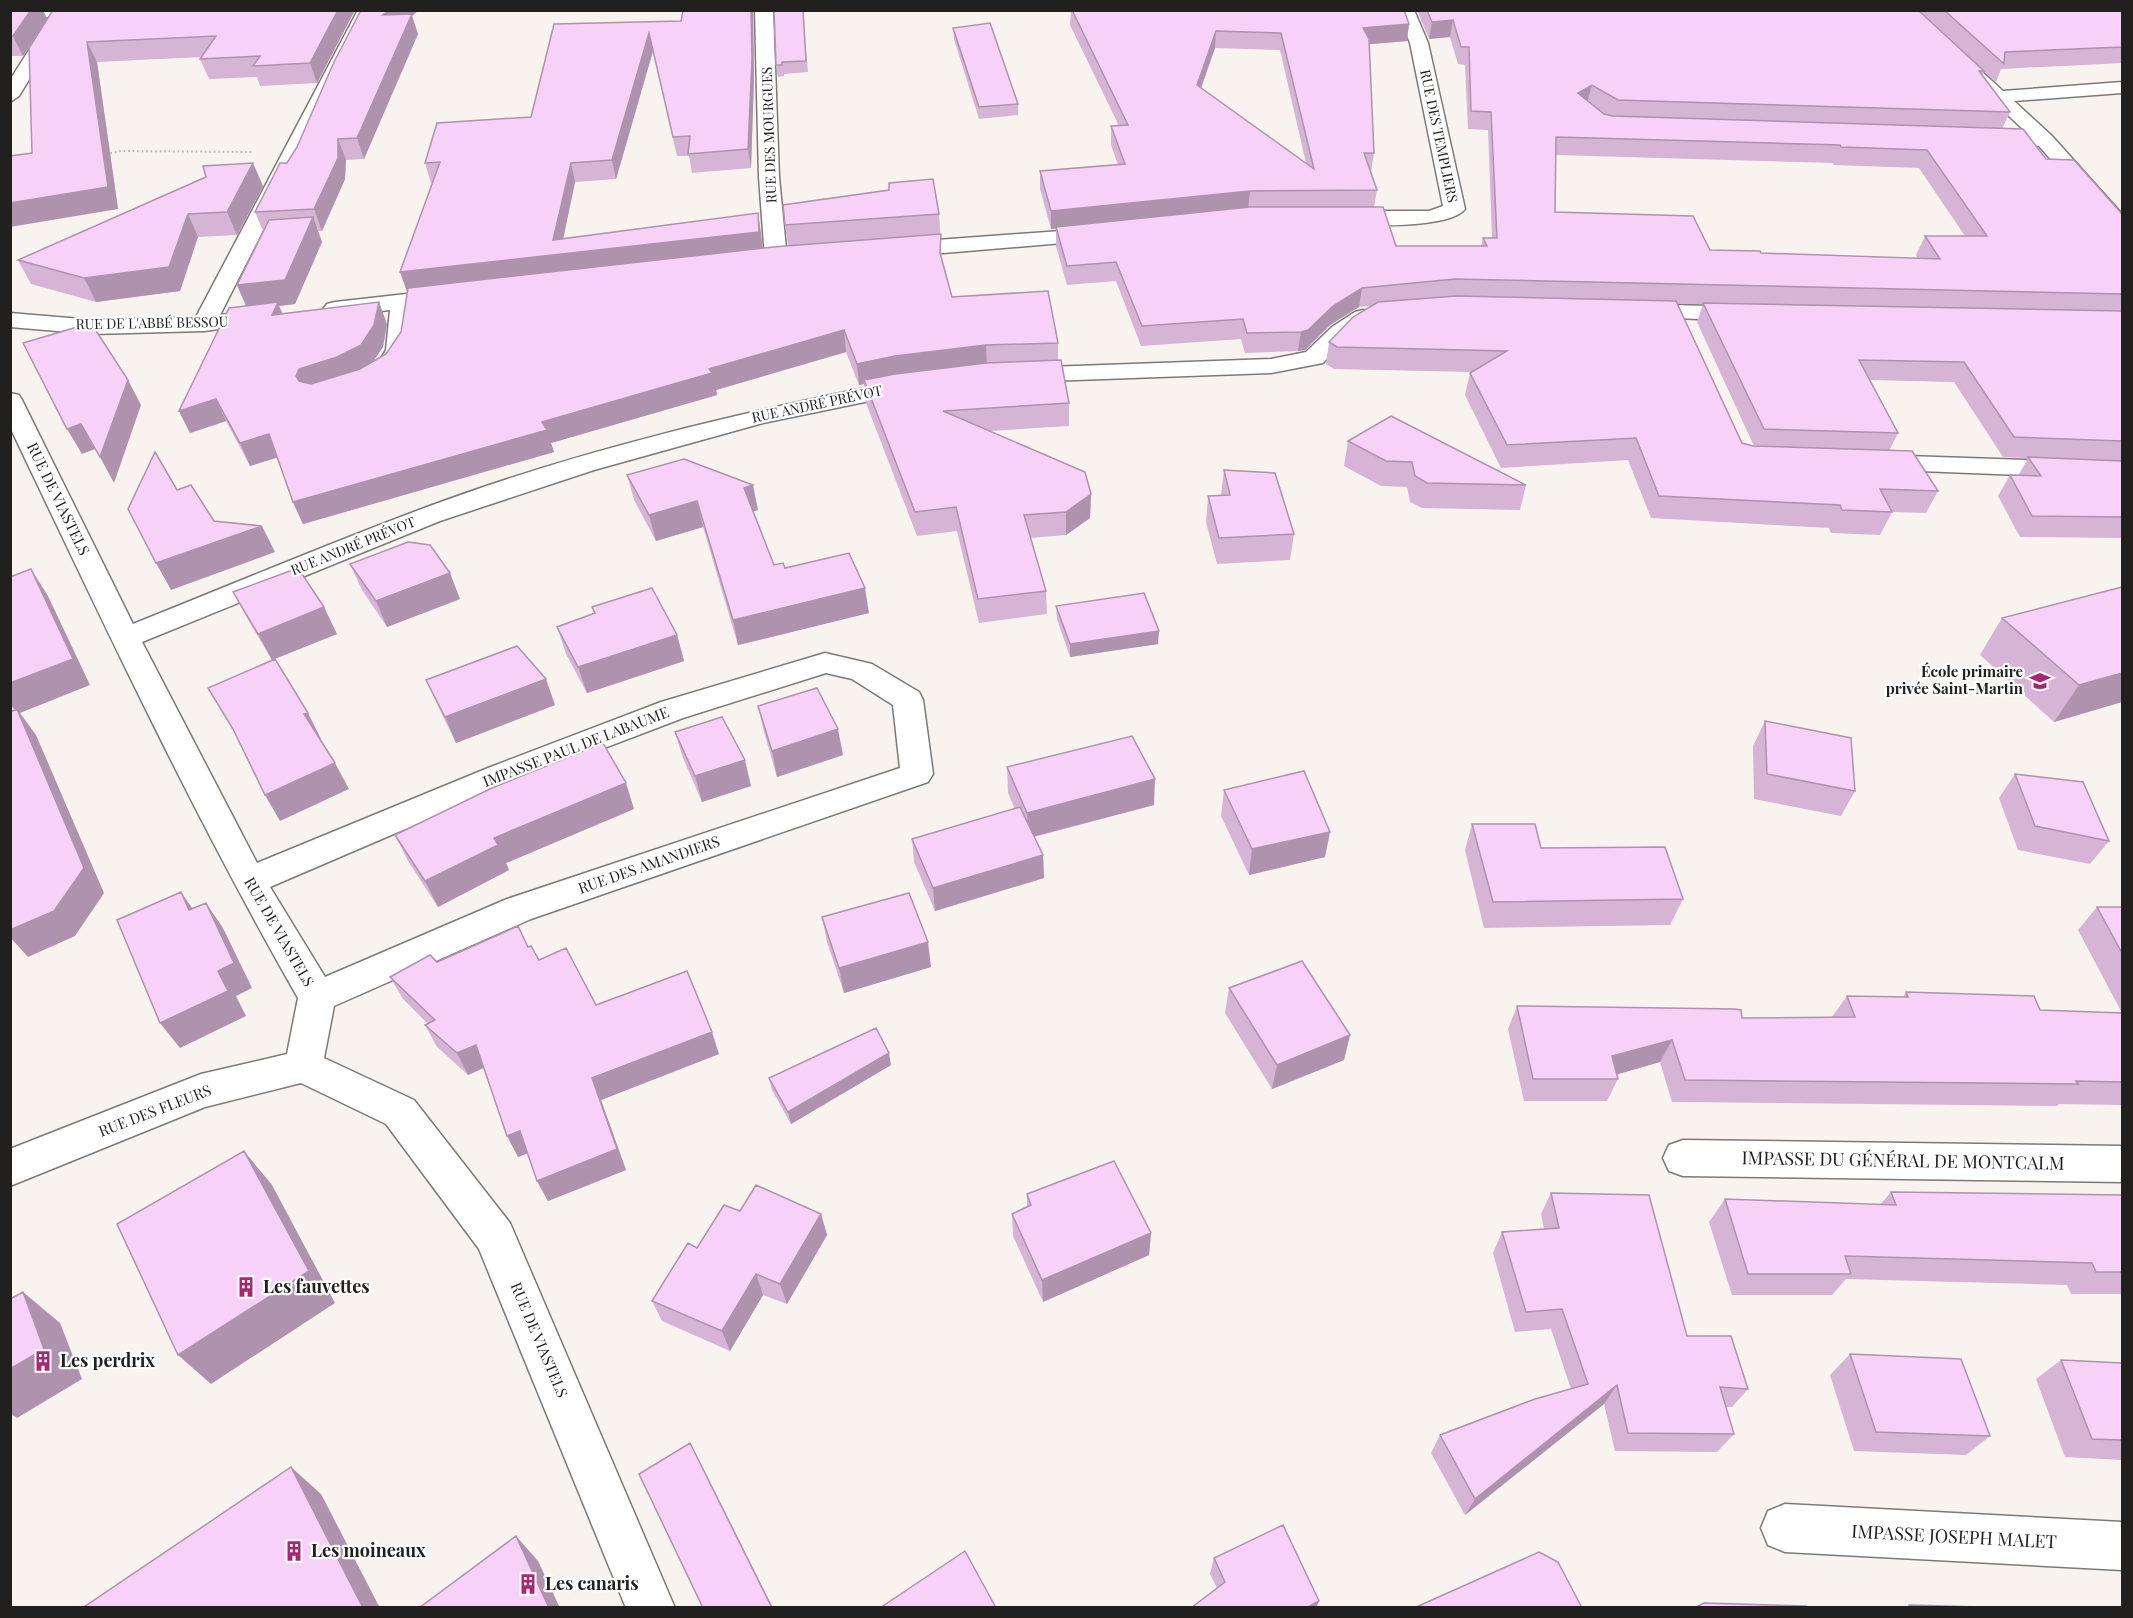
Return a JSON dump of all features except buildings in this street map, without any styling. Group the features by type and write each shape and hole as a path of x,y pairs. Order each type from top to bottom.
{"street":[{"path":"10,13 145,10"},
{"path":"204,324 367,10"},
{"name":"RUE DES MOURGUES","path":"764,10 769,177 776,259"},
{"name":"RUE DES TEMPLIERS","path":"1326,218 1431,217 1454,209 1419,43 1406,10"},
{"path":"1904,10 2045,140 2122,226"},
{"path":"10,96 63,12"},
{"path":"1998,97 2122,87"},
{"path":"1962,138 2045,140"},
{"path":"870,252 1118,233"},
{"path":"753,261 799,257"},
{"path":"309,312 468,293"},
{"path":"359,383 387,368 399,347 402,302"},
{"path":"1610,311 1683,323 1772,314"},
{"path":"998,375 1271,366 1314,358 1340,332 1368,314 1380,313"},
{"name":"RUE DE L'ABBÉ BESSOU","path":"10,320 93,327 204,324 286,315"},
{"name":"RUE ANDRÉ PRÉVOT","path":"125,638 430,514 585,464 760,416 897,387 930,383"},
{"name":"RUE DE VIASTELS","path":"10,400 125,638 249,881 317,998 303,1066 400,1112 495,1237 651,1608"},
{"path":"1851,462 2122,471"},
{"name":"IMPASSE PAUL DE LABAUME","path":"249,881 499,776 672,710 825,663 861,671 908,700"},
{"name":"RUE DES AMANDIERS","path":"317,998 519,909 917,774 908,700"},
{"name":"RUE DES FLEURS","path":"10,1168 201,1091 303,1066"},
{"name":"IMPASSE DU GÉNÉRAL DE MONTCALM","path":"1683,1158 2122,1164"},
{"name":"IMPASSE JOSEPH MALET","path":"1785,1528 2122,1546"}],"path":[{"path":"99,155 121,151 292,152"}],"place":[{"name":"École primaire privée Saint-Martin","path":"2040,681"},
{"name":"Les fauvettes","path":"246,1287"},
{"name":"Les perdrix","path":"43,1361"},
{"name":"Les moineaux","path":"294,1551"},
{"name":"Les canaris","path":"528,1584"}]}
